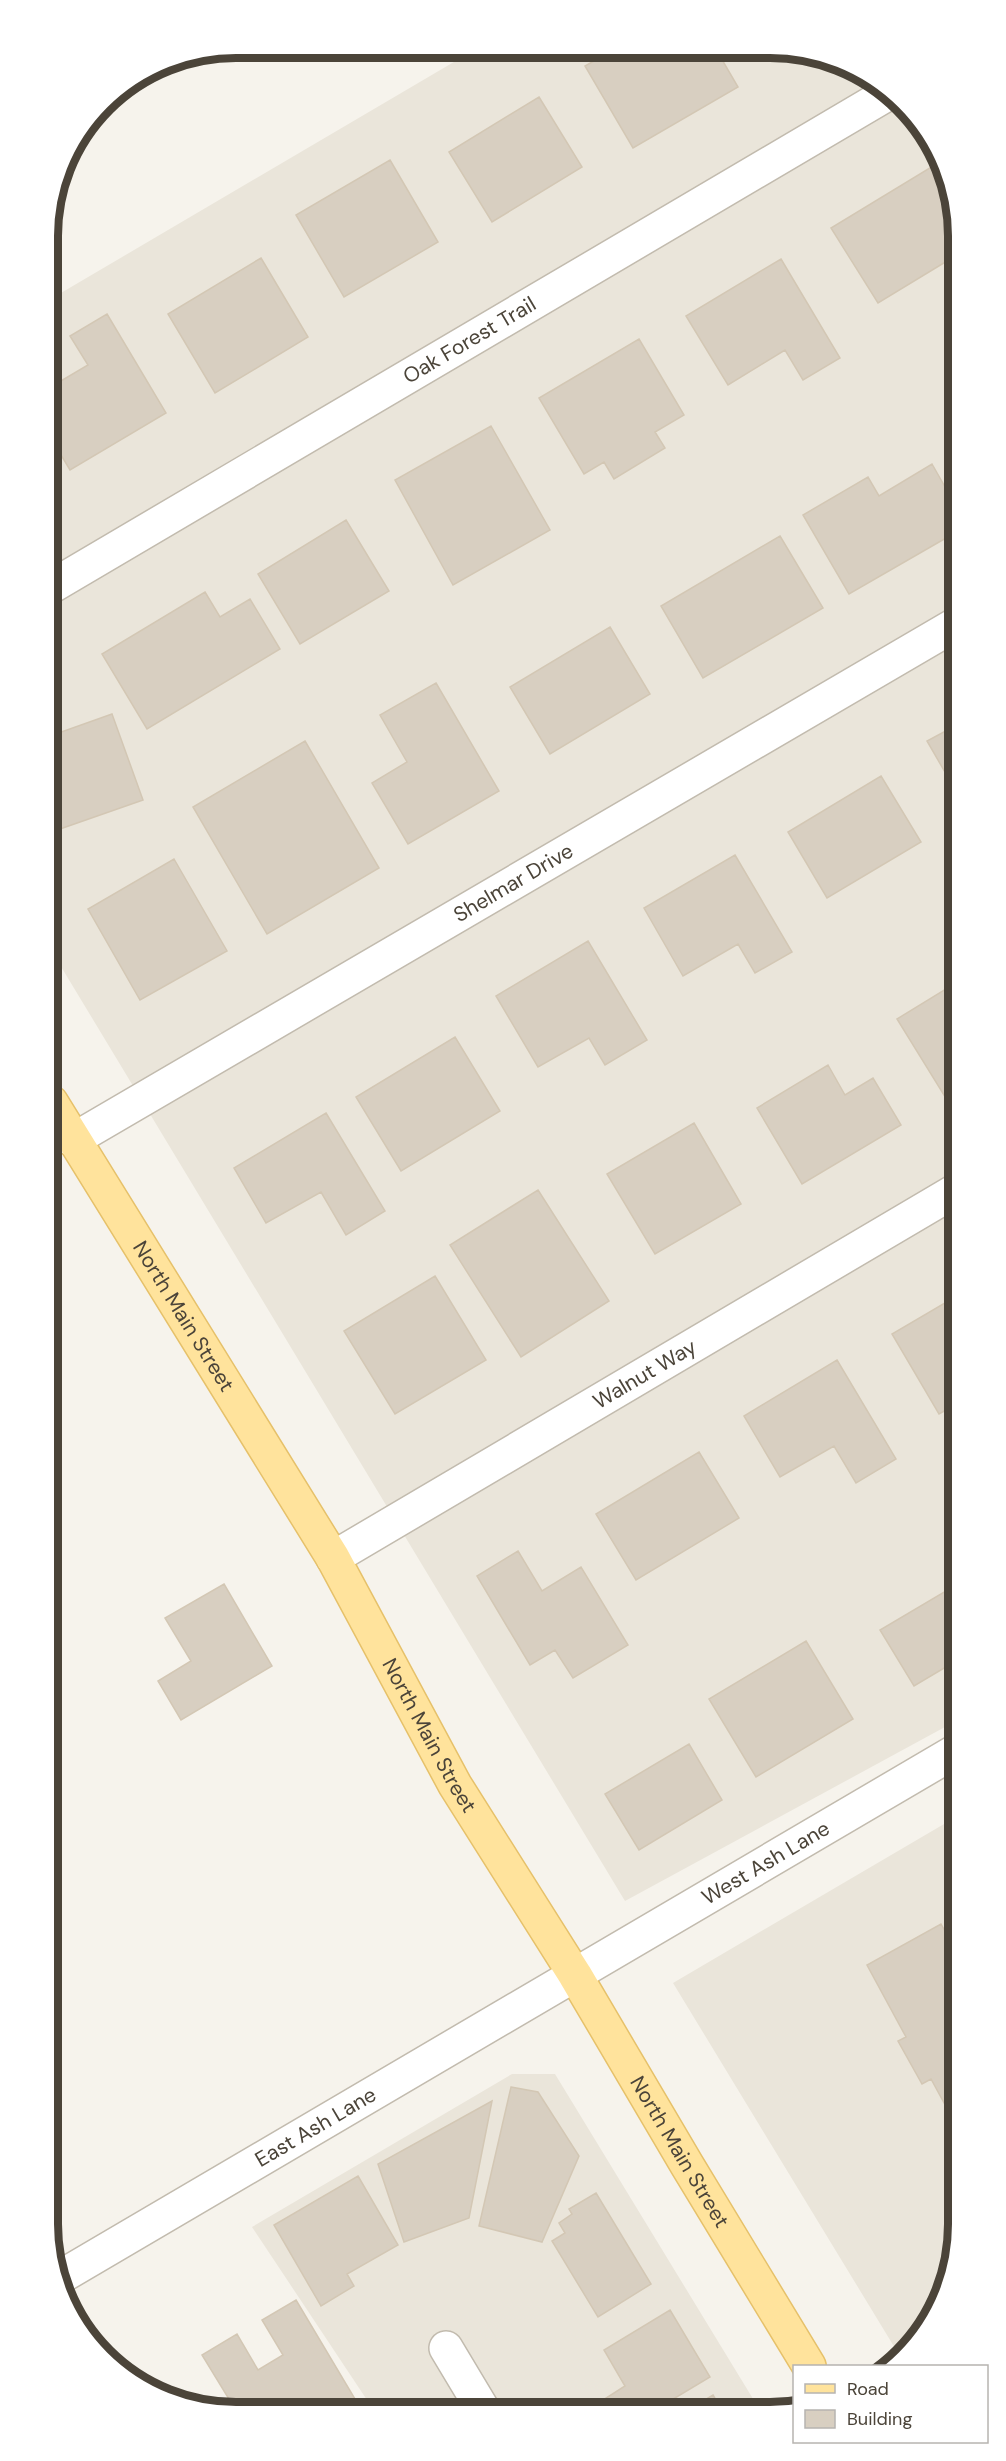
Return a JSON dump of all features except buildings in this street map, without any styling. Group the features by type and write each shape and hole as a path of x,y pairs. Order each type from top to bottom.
{"main road":[{"name":"North Main Street","path":"59,1115 333,1558 455,1785 575,1975 808,2365"}],"street":[{"name":"Oak Forest Trail","path":"59,583 881,98"},
{"name":"Shelmar Drive","path":"73,1140 948,629"},
{"name":"Walnut Way","path":"333,1558 948,1195"},
{"name":"West Ash Lane","path":"575,1975 947,1756"},
{"name":"East Ash Lane","path":"66,2273 575,1975"},
{"path":"446,2348 478,2402"}],"shaded area":[{"path":"461,58 770,58 804,62 848,77 868,88 887,103 911,128 934,168 946,213 948,236 947,1726 625,1901 59,963 59,294"},
{"path":"947,1822 947,2236 944,2259 934,2293 918,2323 896,2349 673,1983"},
{"path":"512,2074 555,2074 755,2402 368,2402 252,2227"}]}
